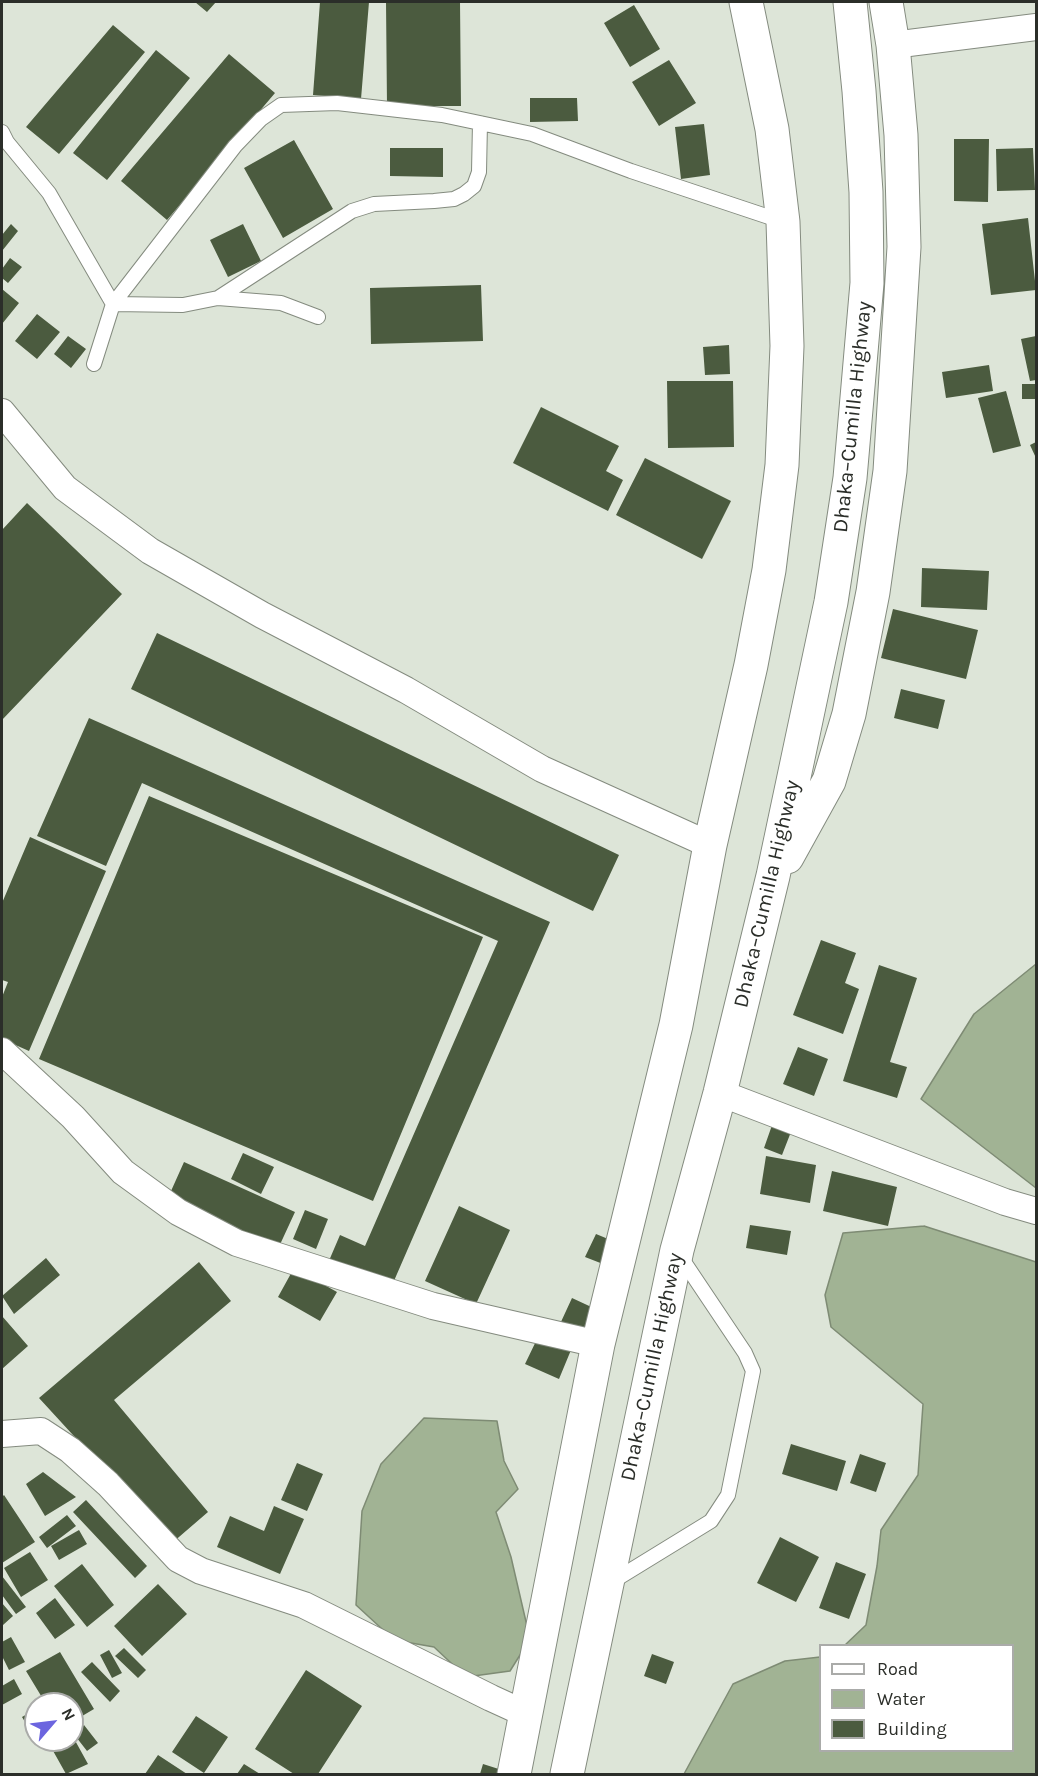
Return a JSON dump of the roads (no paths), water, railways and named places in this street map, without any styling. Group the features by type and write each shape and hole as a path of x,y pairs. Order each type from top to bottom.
{"highway":[{"path":"514,1774 598,1344 676,1025 710,845 752,665 769,570 782,465 787,346 783,222 772,129 746,2"},
{"name":"Dhaka–Cumilla Highway","path":"567,1774 677,1250 720,1093 773,876 831,602 850,478 867,283 866,192 850,2"},
{"path":"773,876 802,832 829,781 849,714 873,592 890,471 904,247 901,135 893,45 886,2"}],"street":[{"path":"893,45 1036,27"},
{"path":"2,412 65,488 150,551 262,615 406,690 542,769 710,845"},
{"path":"2,1051 73,1117 123,1172 178,1212 237,1243 433,1306 598,1344"},
{"path":"720,1093 1005,1202 1036,1211"},
{"path":"2,1434 41,1431 70,1450 108,1484 178,1559 201,1571 304,1605 526,1714"}],"lane":[{"path":"94,364 113,304 235,146 261,119 281,105 337,103 442,115 532,134 631,171 783,222"},
{"path":"218,298 352,211 374,204 454,199 464,194 474,186 479,172 480,123"},
{"path":"2,132 49,193 113,304"},
{"path":"113,304 183,305 218,298 281,303 318,317"},
{"path":"606,1586 711,1521 728,1495 753,1371 745,1353 677,1250"}],"water":[{"path":"1036,964 1036,1188 921,1099 974,1014"},
{"path":"924,1226 1036,1262 1036,1774 684,1774 733,1684 785,1661 819,1657 819,1752 1014,1752 1014,1644 846,1644 866,1625 881,1530 918,1475 923,1404 831,1327 825,1295 843,1233"},
{"path":"424,1418 497,1421 504,1461 518,1489 496,1512 511,1557 530,1639 510,1671 466,1677 434,1647 394,1640 356,1605 362,1511 381,1464"}]}
